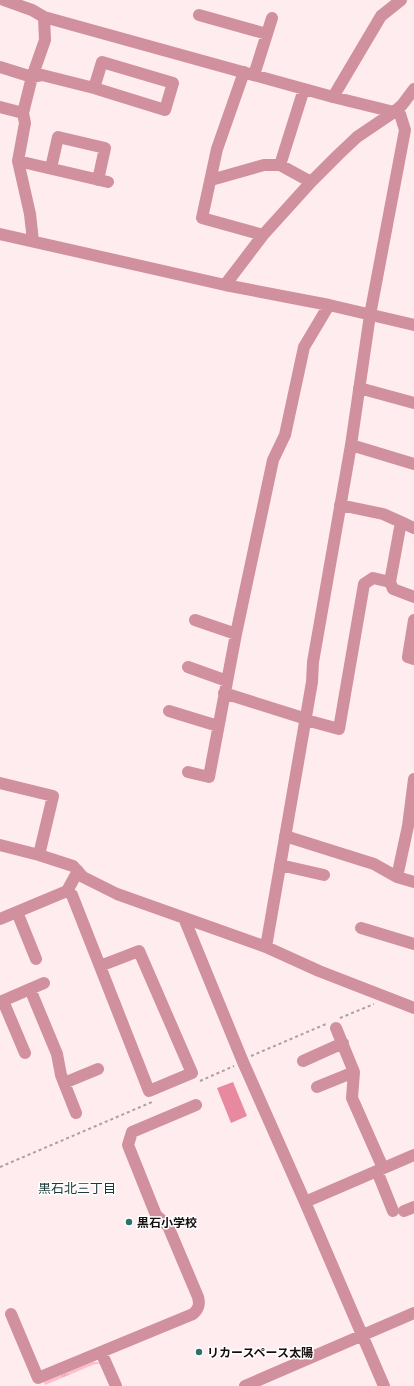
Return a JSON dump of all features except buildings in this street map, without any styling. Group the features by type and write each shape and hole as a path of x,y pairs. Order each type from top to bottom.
{"street":[{"path":"4,0 32,10 44,17 333,98 394,112 400,114 410,128 370,315 351,444 314,662 306,720 266,947"},
{"path":"333,98 381,16 401,0"},
{"path":"199,15 267,34"},
{"path":"33,241 30,214 18,161 25,123 23,113 32,77 45,40 44,17"},
{"path":"263,235 202,218 217,149 267,34 272,18"},
{"path":"0,68 32,77 42,76 94,88 165,110 173,83 102,62 94,88"},
{"path":"280,165 304,89"},
{"path":"225,285 263,235 338,155 358,137 394,112 402,105 414,89"},
{"path":"0,107 23,113"},
{"path":"18,161 103,181 105,148 58,137 51,168"},
{"path":"210,180 264,165 280,165 312,182"},
{"path":"0,234 225,285 329,305 414,325"},
{"path":"188,772 209,777 236,634 273,460 286,435 304,347 329,305"},
{"path":"359,388 414,403"},
{"path":"351,444 414,464"},
{"path":"340,505 383,514 414,528"},
{"path":"401,522 390,582 393,589 414,597"},
{"path":"188,667 226,687 306,720 339,729 364,584 373,578 390,582"},
{"path":"195,620 236,634"},
{"path":"414,620 408,657 414,659"},
{"path":"169,710 218,726"},
{"path":"397,877 408,826 414,779"},
{"path":"0,783 53,796 39,855"},
{"path":"285,836 374,864 397,877 414,882"},
{"path":"0,845 74,866 83,877 117,894 266,947 319,971 414,1008"},
{"path":"280,865 324,875"},
{"path":"0,919 67,891 78,871"},
{"path":"67,891 72,895 149,1091 192,1072 139,951 100,966"},
{"path":"17,912 36,959"},
{"path":"184,918 243,1062 306,1202 384,1386"},
{"path":"361,928 414,944"},
{"path":"25,1053 1,1001 44,983"},
{"path":"30,989 57,1054 61,1075 76,1113"},
{"path":"335,1023 354,1072 352,1098 380,1170 404,1210"},
{"path":"303,1060 343,1043"},
{"path":"64,1083 98,1069"},
{"path":"316,1087 354,1072"},
{"path":"11,1314 38,1378 193,1314 198,1309 198,1297 168,1226 156,1214 128,1145 132,1132 196,1105"},
{"path":"306,1202 414,1155"},
{"path":"245,1386 414,1313"},
{"path":"101,1352 116,1386"}],"path":[{"path":"198,1082 243,1062 245,1059 335,1023 388,998"},
{"path":"0,1167 154,1101"}],"green space":[{"path":"92,1362 98,1362 100,1364 95,1364 45,1385 44,1382"}],"shaded area":[{"path":"233,1082 247,1116 231,1123 217,1088"}],"place":[{"name":"黒石小学校","path":"129,1222"},
{"name":"リカースペース太陽","path":"199,1352"}],"district":[{"name":"黒石北三丁目","path":"77,1188"}]}
